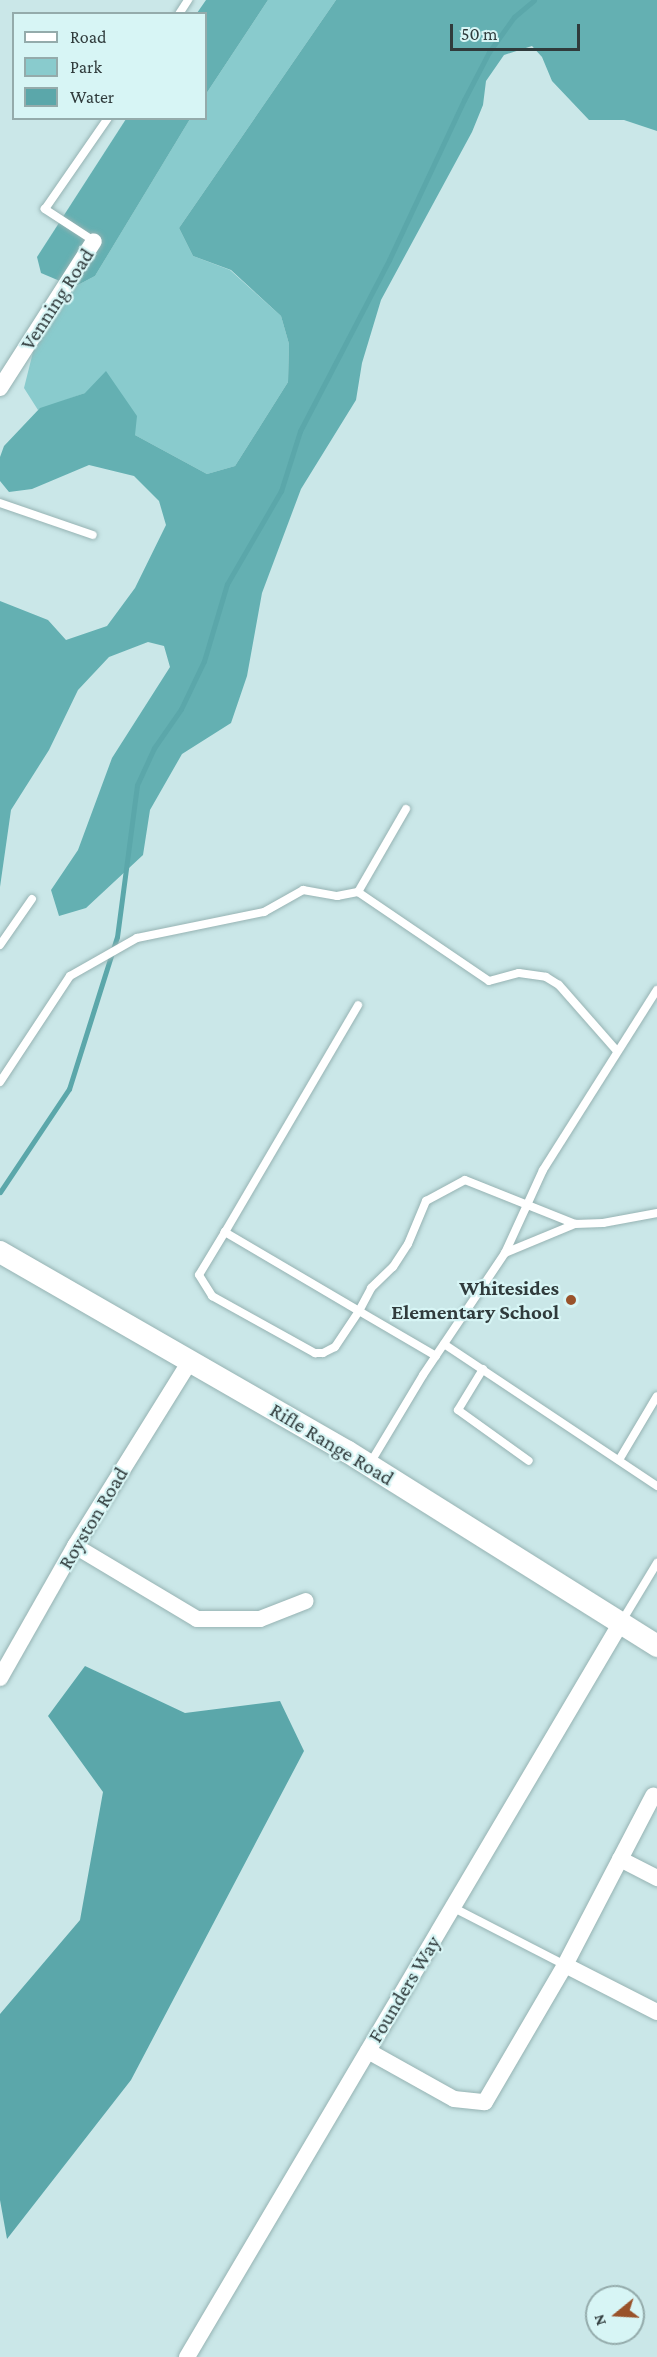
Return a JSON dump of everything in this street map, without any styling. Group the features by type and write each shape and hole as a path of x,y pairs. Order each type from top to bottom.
{"main road":[{"name":"Rifle Range Road","path":"0,1252 191,1360 369,1465 622,1621 657,1646"}],"street":[{"name":"Venning Road","path":"0,388 94,241"},
{"name":"Royston Road","path":"0,1678 75,1546 191,1360"},
{"path":"75,1546 197,1619 260,1619 306,1601"},
{"name":"Founders Way","path":"187,2357 622,1621"},
{"path":"368,2051 454,2099 485,2102 565,1965 652,1796"},
{"path":"620,1859 657,1878"},
{"path":"565,1965 657,2012"}],"lane":[{"path":"94,241 45,209 107,120"},
{"path":"0,503 93,535"},
{"path":"358,892 406,809"},
{"path":"0,1082 70,976 137,938 264,912 303,890 337,896 358,892 489,981 519,973 546,977 558,985 617,1051"},
{"path":"0,945 32,898"},
{"path":"369,1465 436,1356 505,1253 525,1206 617,1051 657,990"},
{"path":"358,1005 199,1275 212,1296 315,1353 335,1347 371,1288 393,1267 408,1244 426,1201 465,1180 525,1206 575,1224"},
{"path":"505,1253 575,1224 603,1223 657,1213"},
{"path":"225,1232 436,1356"},
{"path":"444,1344 657,1486"},
{"path":"483,1369 458,1410 529,1461"},
{"path":"619,1460 657,1396"},
{"path":"622,1621 657,1563"},
{"path":"452,1907 565,1965"}],"green space":[{"path":"268,0 336,0 179,228 193,256 230,270 281,316 289,344 288,382 235,466 207,474 135,435 85,393 38,410 24,388 33,352 74,287 95,276 189,120 207,120 207,92"}],"shaded area":[{"path":"206,0 268,0 207,92 207,12 198,12"},
{"path":"336,0 657,0 657,131 624,120 589,120 552,81 542,57 532,46 504,55 486,81 483,105 472,132 381,300 362,363 356,400 301,489 262,593 247,676 231,723 182,754 150,810 143,855 86,908 59,916 51,890 78,850 112,758 170,667 164,646 148,642 109,657 78,690 49,750 11,810 0,887 0,601 48,620 66,640 107,626 135,588 166,525 159,501 134,476 89,465 32,489 9,492 0,481 0,457 4,446 40,408 85,393 106,371 137,416 135,435 207,474 235,466 288,382 289,344 281,316 231,270 193,256 179,228"},
{"path":"125,120 189,120 95,276 74,287 41,273 37,257"}],"water":[{"path":"85,1666 185,1713 280,1701 304,1751 131,2080 7,2239 0,2200 0,2014 80,1920 103,1792 48,1716"}],"waterway":[{"path":"0,1192 69,1089 117,937 137,785 154,748 181,709 204,661 227,584 281,491 300,431 389,260 489,52 514,17 534,0"}],"place":[{"name":"Whitesides Elementary School","path":"571,1300"}]}
